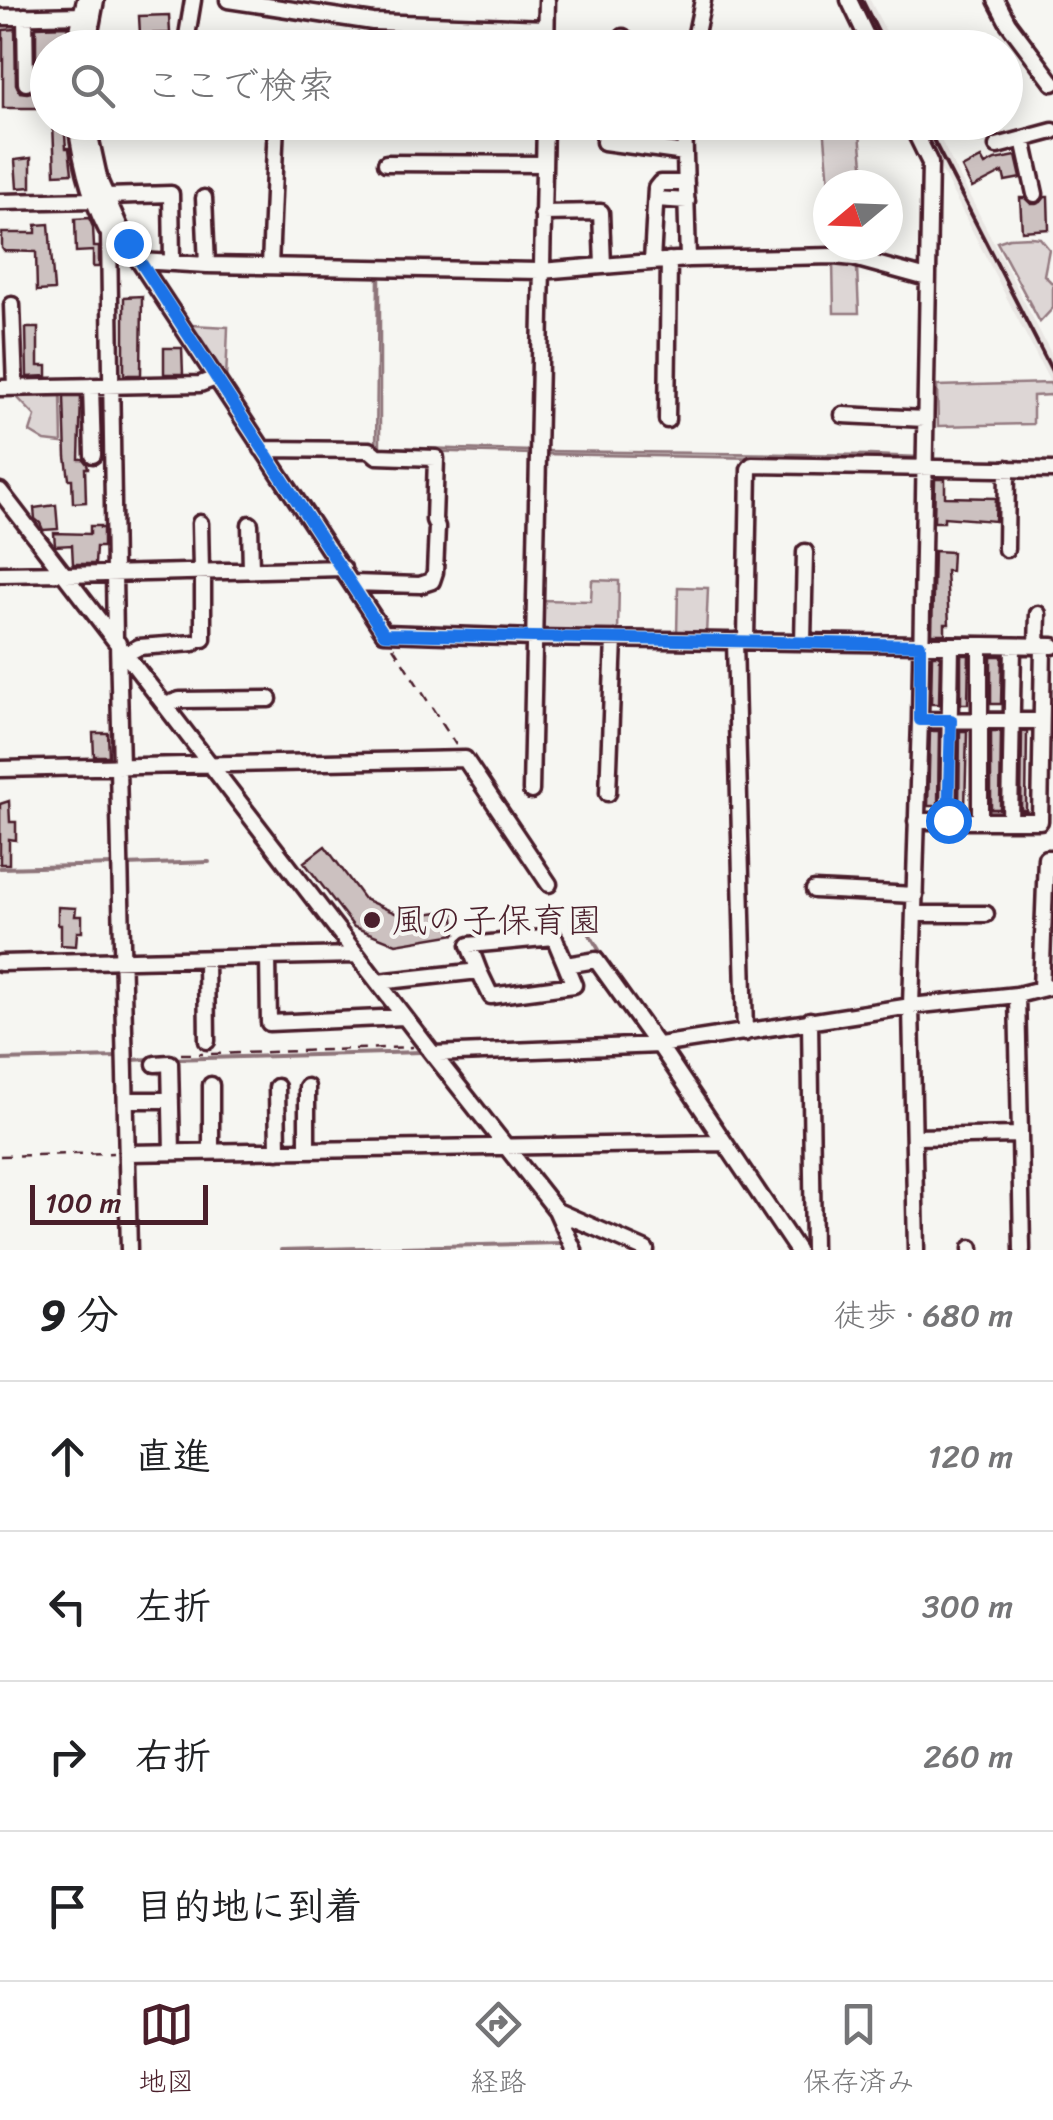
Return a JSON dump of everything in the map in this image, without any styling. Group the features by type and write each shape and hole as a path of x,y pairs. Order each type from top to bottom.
{"street":[{"path":"90,30 96,0"},
{"path":"188,30 194,0"},
{"path":"228,0 373,22 546,28 547,0"},
{"path":"697,30 703,0"},
{"path":"849,0 863,30"},
{"path":"996,0 1014,30"},
{"path":"0,17 83,8"},
{"path":"25,16 26,83"},
{"path":"1023,42 1051,78"},
{"path":"1035,194 1023,139 1053,132"},
{"path":"78,140 100,198 384,634 1044,646"},
{"path":"91,140 109,234 129,1250"},
{"path":"270,266 275,140"},
{"path":"530,791 545,140"},
{"path":"604,140 685,153"},
{"path":"685,140 688,259"},
{"path":"916,1250 910,1006 920,720 930,163 919,140"},
{"path":"997,146 1019,140"},
{"path":"386,163 544,164"},
{"path":"652,262 656,188 660,184 686,182"},
{"path":"0,202 171,194 172,262"},
{"path":"204,198 207,265"},
{"path":"656,199 687,201"},
{"path":"542,213 601,212 603,266"},
{"path":"109,234 117,244 128,243"},
{"path":"140,261 541,270 688,259 844,257 927,278"},
{"path":"667,420 669,260"},
{"path":"12,305 7,388 200,384 216,378"},
{"path":"91,386 93,455"},
{"path":"842,415 925,418"},
{"path":"262,449 370,450 377,456 436,458 437,526 432,581 420,585 352,584"},
{"path":"745,1033 740,641 749,469 752,465 1053,470"},
{"path":"1006,549 1008,468"},
{"path":"0,491 556,1210 574,1250"},
{"path":"120,645 199,641 200,523"},
{"path":"250,524 251,570"},
{"path":"802,642 804,552"},
{"path":"0,574 343,568"},
{"path":"916,825 1040,821 1044,646 1038,614"},
{"path":"608,793 614,639"},
{"path":"948,820 952,645"},
{"path":"980,645 983,825"},
{"path":"1010,820 1013,646"},
{"path":"164,705 180,700 269,699"},
{"path":"920,720 1041,720"},
{"path":"0,769 465,759 548,884"},
{"path":"916,825 948,820 983,825"},
{"path":"430,1051 658,1045 910,1006 1017,996 1047,987 1046,858 1053,858"},
{"path":"814,890 915,895"},
{"path":"914,914 986,914"},
{"path":"554,937 574,985 491,996 479,971 469,945 554,937"},
{"path":"0,963 357,955"},
{"path":"268,958 269,1022 404,1017"},
{"path":"206,959 207,1041"},
{"path":"566,964 596,960 797,1250"},
{"path":"378,982 479,971"},
{"path":"1017,996 1022,1250"},
{"path":"810,1020 812,1250"},
{"path":"156,1064 170,1063 172,1152"},
{"path":"211,1086 211,1152"},
{"path":"276,1087 278,1150"},
{"path":"306,1087 308,1150"},
{"path":"126,1100 171,1100"},
{"path":"914,1137 1020,1134"},
{"path":"127,1153 724,1143"},
{"path":"556,1210 646,1250"}],"path":[{"path":"384,634 465,759"},
{"path":"182,1054 430,1051"},
{"path":"0,1156 127,1153"}],"shaded area":[{"path":"854,0 870,0 885,30 869,30"},
{"path":"825,140 861,140 864,170 828,170"},
{"path":"926,140 941,140 1053,357 1053,388"},
{"path":"1040,238 1049,249 1044,275 1053,284 1053,308 1040,322 997,242"},
{"path":"833,262 857,268 859,313 834,313"},
{"path":"152,267 380,273 380,447 532,454 376,450 376,274"},
{"path":"191,325 228,327 226,381"},
{"path":"1050,383 1053,400 1050,395 1033,396 1033,424 938,426 937,386"},
{"path":"61,395 62,443 45,441 30,432 35,416 16,396"},
{"path":"542,451 869,455 919,457 918,461"},
{"path":"592,580 619,581 618,633 538,632 539,600 591,601"},
{"path":"678,587 708,588 706,636 677,635"}],"building":[{"path":"169,15 170,30 140,30 139,16"},
{"path":"68,26 67,30 36,27"},
{"path":"15,29 16,84 20,92 30,92 30,108 3,108 3,30"},
{"path":"54,140 65,140 72,173 55,174"},
{"path":"1016,156 1021,178 1005,181 1003,172 972,188 962,168 981,158 985,165"},
{"path":"31,158 31,187 17,188 15,160"},
{"path":"1045,197 1049,229 1022,231 1020,198 1036,204"},
{"path":"89,218 94,247 99,247 99,267 93,267 93,251 76,252 75,219"},
{"path":"49,224 54,290 37,291 36,252 4,251 2,233 36,233 36,225"},
{"path":"142,296 141,375 124,375 124,297"},
{"path":"26,328 38,328 38,366 47,366 47,376 27,377"},
{"path":"164,348 182,348 183,374 164,374"},
{"path":"64,397 81,397 79,459 88,468 86,502 73,503 66,457"},
{"path":"935,479 945,479 945,497 996,498 995,521 944,517 944,522 934,522"},
{"path":"56,505 58,529 43,530 35,519 34,508"},
{"path":"90,526 103,528 103,547 96,547 95,564 73,564 72,545 55,546 54,533 90,534"},
{"path":"934,551 952,552 951,571 946,571 949,624 945,624 945,634 932,634"},
{"path":"932,655 940,655 939,704 931,704"},
{"path":"961,655 969,655 968,704 961,704"},
{"path":"991,656 1002,656 1001,704 991,704"},
{"path":"930,731 939,731 938,806 928,806"},
{"path":"960,731 967,731 965,809 959,809"},
{"path":"991,731 1001,731 1000,809 991,809"},
{"path":"1022,731 1027,732 1026,810 1021,810"},
{"path":"93,733 108,733 109,756 94,756"},
{"path":"9,801 10,822 16,822 16,840 9,839 9,864 0,864 0,804"},
{"path":"325,846 364,899 404,917 453,910 456,934 396,944 354,927 304,862"},
{"path":"58,907 76,908 75,916 82,916 82,932 77,932 76,946 61,945"}],"waterway":[{"path":"125,865 209,862"},
{"path":"0,868 115,865"},
{"path":"590,935 612,971"},
{"path":"170,1059 422,1052"},
{"path":"0,1060 119,1057"},
{"path":"131,1060 151,1059"},
{"path":"281,1250 560,1243"}],"railway":[{"path":"862,0 877,30"},
{"path":"933,140 1053,373"}],"place":[{"name":"風の子保育園","path":"372,920"}],"route":[{"path":"128,243 384,634 920,645 920,720 951,720 948,820"}]}
